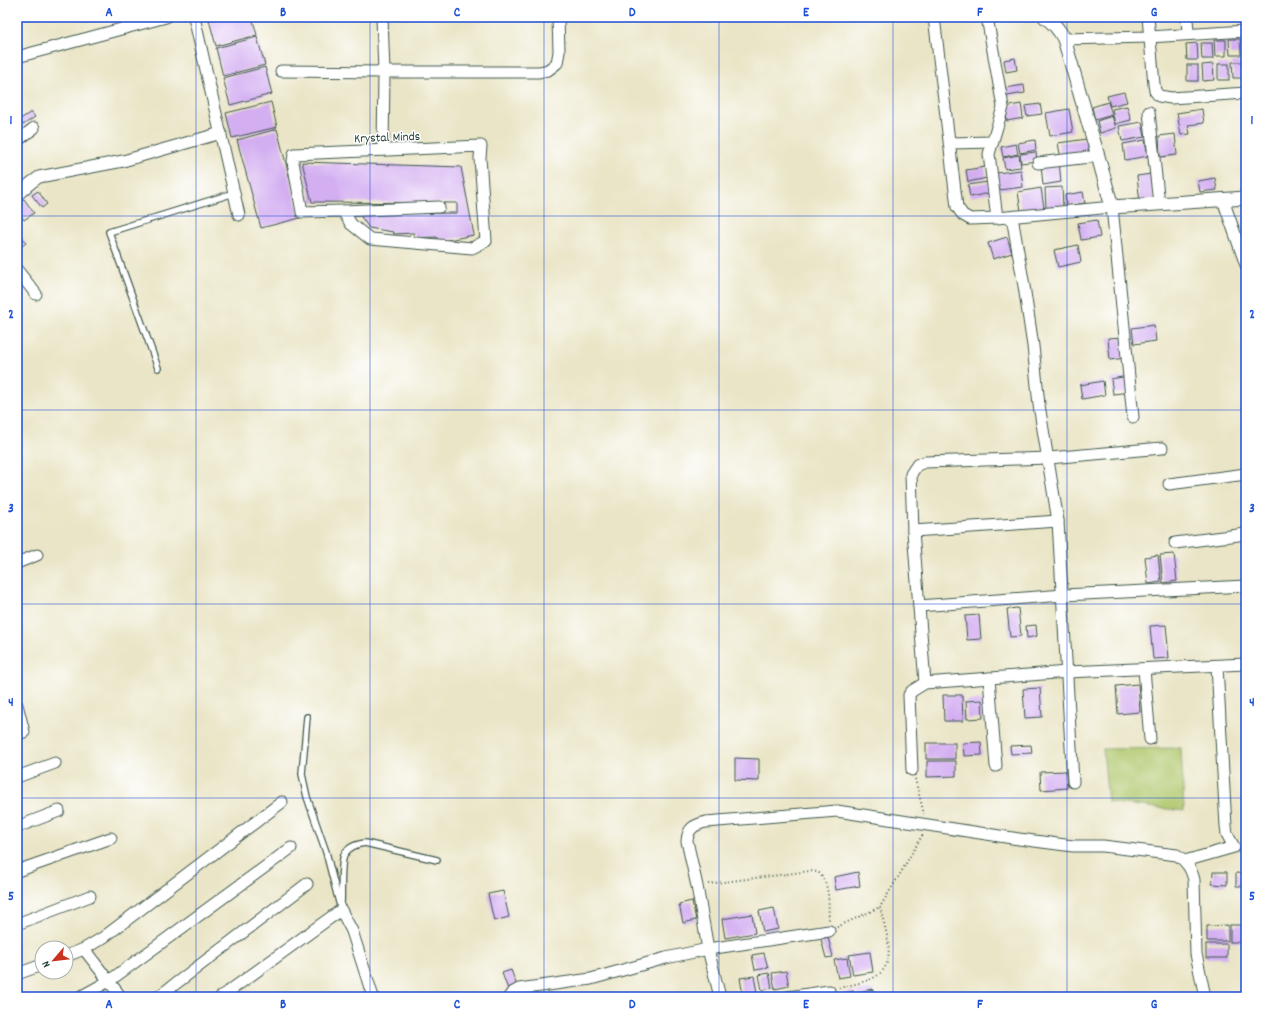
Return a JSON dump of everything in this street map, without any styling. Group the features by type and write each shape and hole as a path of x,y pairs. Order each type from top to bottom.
{"street":[{"path":"17,57 166,17"},
{"path":"194,17 240,214"},
{"path":"382,17 384,72 383,150"},
{"path":"281,71 539,72 548,70 557,63 559,52 558,17"},
{"path":"934,17 957,207 963,215 970,219 998,218 1112,207 1246,198"},
{"path":"987,17 1003,108 990,154 998,218"},
{"path":"1045,17 1052,21 1060,29 1064,39 1112,207 1133,416"},
{"path":"1148,17 1154,84 1155,91 1159,96 1171,98 1246,94"},
{"path":"1187,17 1188,34"},
{"path":"1064,39 1149,37 1246,31"},
{"path":"1148,112 1159,204"},
{"path":"17,142 34,128"},
{"path":"17,195 39,177 123,161 221,133"},
{"path":"950,143 993,142"},
{"name":"Krystal Minds","path":"481,146 480,158 486,241 472,248 370,239 351,224 343,211 302,212 293,162 294,154 383,150 481,146"},
{"path":"1038,163 1098,156"},
{"path":"1223,200 1246,265"},
{"path":"343,211 439,207"},
{"path":"1012,216 1024,286 1040,405 1058,520 1064,595 1073,782"},
{"path":"17,270 36,294"},
{"path":"925,683 913,531 911,474 917,465 929,461 1049,458 1162,448"},
{"path":"1169,484 1246,474"},
{"path":"913,531 1058,520"},
{"path":"1175,543 1246,534"},
{"path":"17,563 37,555"},
{"path":"919,606 1064,595 1246,586"},
{"path":"912,770 910,695 912,690 925,683 1068,672 1246,664"},
{"path":"1185,861 1234,846 1227,834 1226,826 1217,666"},
{"path":"1144,669 1150,739"},
{"path":"989,678 996,766"},
{"path":"17,705 24,732 17,734"},
{"path":"17,777 55,763"},
{"path":"74,953 84,949 104,937 282,802"},
{"path":"17,827 59,811"},
{"path":"720,997 708,949 697,886 687,841 687,834 690,829 697,824 706,822 837,811 928,826 1074,846 1103,846 1177,855 1185,861 1191,869 1194,880 1196,954 1205,997"},
{"path":"17,871 111,838"},
{"path":"80,997 109,981 292,848"},
{"path":"158,997 307,884"},
{"path":"17,924 90,896"},
{"path":"221,997 341,910 352,931 373,997"},
{"path":"509,997 512,993 519,989 591,979 666,958 708,949 830,931"},
{"path":"84,949 120,997"},
{"path":"17,974 34,968"},
{"path":"788,997 829,991"}],"lane":[{"path":"158,368 109,232 235,193"},
{"path":"307,717 302,774 306,797 326,852 341,910"},
{"path":"341,910 342,865 344,855 356,844 365,842 437,860"}],"path":[{"path":"697,886 810,871 818,872 824,878 828,893 830,931 880,907 928,826 912,770"},
{"path":"829,991 872,978 884,970 888,959 887,938 880,907"}],"green space":[{"path":"1181,748 1184,811 1108,802 1103,749"}],"building":[{"path":"222,17 252,17 257,35 216,46 209,20"},
{"path":"257,37 265,65 223,76 216,48"},
{"path":"1229,39 1240,39 1241,55 1230,55"},
{"path":"1214,40 1226,40 1226,56 1215,56"},
{"path":"1197,43 1198,60 1187,60 1186,44"},
{"path":"1201,43 1212,43 1213,59 1202,59"},
{"path":"1015,58 1017,70 1006,72 1004,60"},
{"path":"1232,62 1243,62 1244,78 1233,78"},
{"path":"1213,64 1214,80 1203,81 1202,65"},
{"path":"1218,64 1229,64 1229,80 1218,80"},
{"path":"1187,65 1198,65 1198,81 1187,81"},
{"path":"265,67 272,94 230,105 223,78"},
{"path":"1024,85 1025,93 1007,96 1005,88"},
{"path":"1124,92 1127,102 1110,106 1107,96"},
{"path":"271,102 277,127 232,138 226,113"},
{"path":"1108,102 1112,115 1095,120 1092,107"},
{"path":"1021,104 1023,118 1007,121 1004,107"},
{"path":"1040,104 1042,114 1027,116 1025,106"},
{"path":"1127,106 1131,120 1115,124 1112,109"},
{"path":"1069,109 1073,132 1050,136 1046,113"},
{"path":"1202,109 1204,123 1188,125 1190,134 1181,135 1177,113"},
{"path":"31,112 35,117 23,125 19,120"},
{"path":"1112,116 1116,128 1100,133 1097,121"},
{"path":"1142,122 1145,137 1122,141 1119,126"},
{"path":"277,129 300,218 261,228 237,140"},
{"path":"1175,134 1177,155 1160,157 1159,136"},
{"path":"1087,139 1089,155 1061,159 1058,143"},
{"path":"1035,140 1036,150 1020,153 1018,143"},
{"path":"1145,140 1148,156 1125,160 1123,144"},
{"path":"1016,144 1018,154 1003,157 1001,147"},
{"path":"1036,152 1037,161 1021,163 1020,154"},
{"path":"1019,155 1021,167 1005,169 1003,158"},
{"path":"1059,161 1061,182 1043,185 1041,164"},
{"path":"302,162 461,167 474,235 437,242 437,237 414,238 414,233 393,234 393,232 369,228 359,214 457,213 457,203 312,202"},
{"path":"985,167 987,178 968,182 966,170"},
{"path":"1021,170 1023,187 999,190 997,173"},
{"path":"1151,174 1154,201 1140,203 1137,176"},
{"path":"1215,178 1217,190 1200,192 1198,181"},
{"path":"988,182 990,193 970,197 968,185"},
{"path":"1062,187 1063,207 1046,208 1045,188"},
{"path":"1041,188 1044,208 1021,211 1018,192"},
{"path":"38,191 47,204 42,208 32,195"},
{"path":"1083,192 1085,203 1066,206 1065,195"},
{"path":"24,199 34,213 24,220 17,211 17,204"},
{"path":"1097,220 1100,237 1081,240 1078,223"},
{"path":"19,233 26,243 17,250 17,235"},
{"path":"1007,237 1012,253 993,259 988,243"},
{"path":"1078,245 1081,262 1058,267 1054,250"},
{"path":"1154,325 1156,341 1134,344 1132,328"},
{"path":"1123,337 1125,358 1110,360 1108,338"},
{"path":"1128,376 1131,392 1113,394 1111,379"},
{"path":"1103,381 1105,395 1082,399 1080,385"},
{"path":"1174,554 1177,581 1163,583 1160,555"},
{"path":"1158,555 1161,582 1148,584 1145,557"},
{"path":"1018,608 1021,636 1010,637 1007,609"},
{"path":"979,615 981,639 967,640 965,616"},
{"path":"1036,625 1037,636 1027,638 1026,626"},
{"path":"1166,625 1169,658 1153,659 1150,626"},
{"path":"1138,684 1140,712 1118,714 1116,686"},
{"path":"1040,688 1042,717 1025,718 1023,689"},
{"path":"943,695 962,695 963,721 944,721"},
{"path":"982,700 983,718 967,719 966,701"},
{"path":"981,742 982,755 964,756 963,743"},
{"path":"926,743 955,743 955,759 926,759"},
{"path":"1031,745 1032,753 1011,754 1010,746"},
{"path":"735,758 759,759 759,781 735,780"},
{"path":"927,761 956,761 956,776 927,777"},
{"path":"1066,771 1067,788 1041,790 1040,772"},
{"path":"858,872 860,886 836,890 834,877"},
{"path":"1213,872 1227,872 1227,885 1212,884"},
{"path":"1236,873 1246,874 1246,886 1236,886"},
{"path":"503,891 509,917 494,921 488,894"},
{"path":"692,901 696,920 683,923 679,904"},
{"path":"774,908 778,929 763,932 759,911"},
{"path":"752,914 755,933 725,938 722,919"},
{"path":"1228,925 1228,941 1207,941 1207,926"},
{"path":"1230,925 1246,925 1246,942 1230,942"},
{"path":"828,937 833,957 826,958 821,939"},
{"path":"1206,944 1227,944 1227,958 1206,958"},
{"path":"870,952 873,972 853,975 849,955"},
{"path":"764,953 768,968 755,970 752,955"},
{"path":"847,958 850,976 838,978 834,960"},
{"path":"511,970 517,986 508,989 502,973"},
{"path":"786,971 789,986 775,989 772,973"},
{"path":"769,973 772,988 762,990 759,975"},
{"path":"754,976 757,993 743,996 740,978"},
{"path":"873,989 874,997 858,997 857,992"},
{"path":"854,991 855,997 840,997 840,994"}]}
